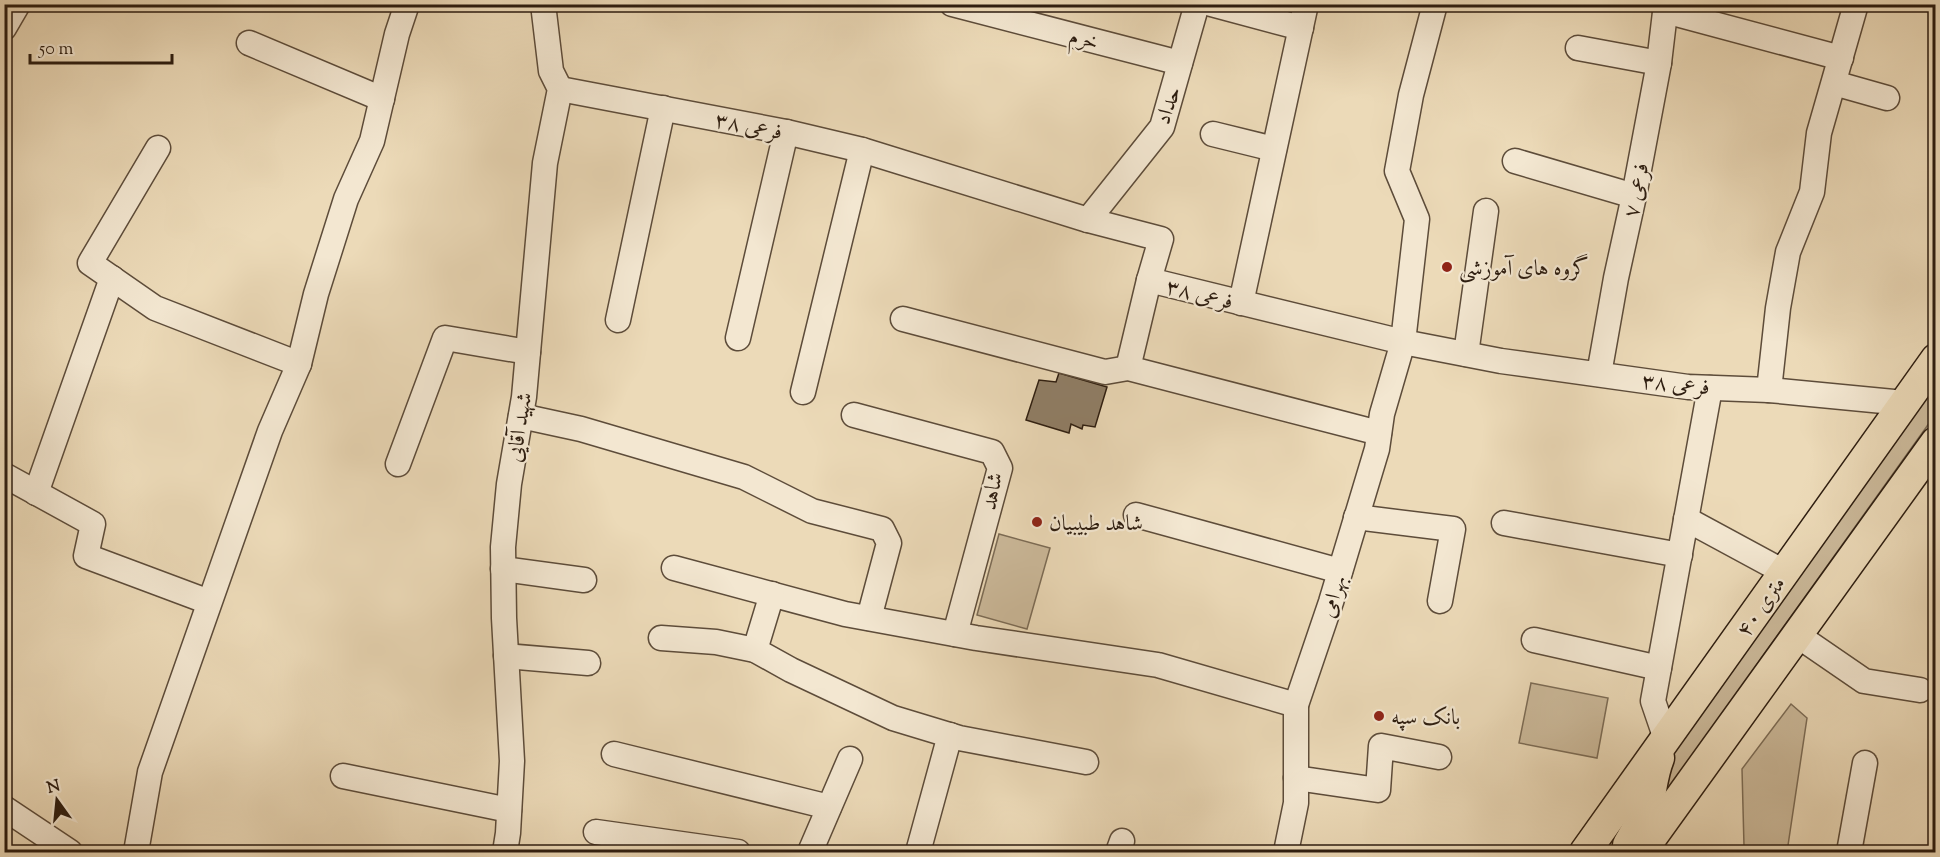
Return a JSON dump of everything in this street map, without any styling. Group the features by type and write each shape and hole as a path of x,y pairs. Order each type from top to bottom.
{"main road":[{"name":"۴۰ متری","path":"1585,852 1935,359"},
{"name":"۴۰ متری","path":"1641,852 1932,452"},
{"path":"1623,852 1649,803 1653,773 1666,739"}],"street":[{"path":"4,28 18,4"},
{"path":"136,852 150,772 270,430 299,364 316,294 346,199 372,141 397,34 407,4"},
{"path":"543,4 551,71 560,89"},
{"name":"خرم","path":"952,4 1180,63"},
{"name":"حداد","path":"1088,220 1162,127 1197,4"},
{"path":"1211,4 1301,28"},
{"path":"1241,303 1306,4"},
{"name":"بهرامی","path":"1286,852 1296,803 1296,705 1377,449 1382,414 1403,342 1417,219 1397,171 1411,95 1435,4"},
{"path":"1769,390 1778,308 1788,252 1812,192 1819,133 1856,4"},
{"path":"1666,8 1841,58"},
{"name":"فرعی ۷","path":"1599,374 1659,63 1666,8"},
{"path":"249,43 382,99"},
{"path":"1578,48 1659,63"},
{"path":"1834,83 1887,98"},
{"name":"فرعی ۳۸","path":"560,89 786,132 862,150 1088,220 1161,239 1149,280 1403,342 1466,354 1688,387 1769,390 1905,403"},
{"name":"شهید آقایی","path":"505,852 512,761 503,547 509,484 521,416 545,163 560,89"},
{"path":"618,320 663,108"},
{"path":"738,338 786,132"},
{"path":"1213,134 1274,148"},
{"path":"158,148 90,263 155,308 299,364"},
{"path":"803,392 862,150"},
{"path":"1515,161 1634,196"},
{"path":"1466,354 1486,211"},
{"path":"36,493 112,278"},
{"path":"1128,368 1149,280"},
{"path":"903,319 1105,372 1128,368 1379,433"},
{"path":"398,464 445,338 528,351"},
{"path":"1666,739 1653,701 1710,388"},
{"name":"شاهد","path":"854,415 992,452 1000,468 955,634"},
{"path":"521,416 581,429 744,477 812,511 882,529 889,543 868,618"},
{"path":"4,475 93,524 86,556 209,602"},
{"path":"1136,515 1340,571"},
{"path":"1356,517 1453,529 1440,601"},
{"path":"1686,519 1784,572"},
{"path":"1503,523 1680,555"},
{"path":"674,568 845,614 955,634 1158,665 1296,705"},
{"path":"503,570 584,580"},
{"path":"755,650 772,594"},
{"path":"1797,635 1864,681 1920,690"},
{"path":"661,638 716,642 755,650 791,670 893,718 950,735 1086,762"},
{"path":"1534,640 1659,668"},
{"path":"506,656 588,663"},
{"path":"918,852 950,735"},
{"path":"1296,778 1378,790 1381,746 1439,757"},
{"path":"614,754 829,807"},
{"path":"810,852 849,759"},
{"path":"1850,852 1865,763"},
{"path":"344,776 509,810"},
{"path":"4,808 70,852"},
{"path":"596,832 728,852"}],"shaded area":[{"path":"1935,374 1935,415 1762,657 1658,812 1669,759"},
{"path":"999,534 1050,548 1027,629 977,615"},
{"path":"1531,683 1608,698 1597,758 1519,743"},
{"path":"1791,704 1807,718 1787,852 1742,852 1744,846 1742,769"}],"building":[{"path":"1059,373 1107,387 1095,427 1083,425 1082,429 1071,424 1069,433 1026,420 1039,380 1056,382"}],"place":[{"name":"گروه های آموزشی","path":"1447,267"},
{"name":"شاهد طبیبیان","path":"1037,522"},
{"name":"بانک سپه","path":"1379,716"}]}
